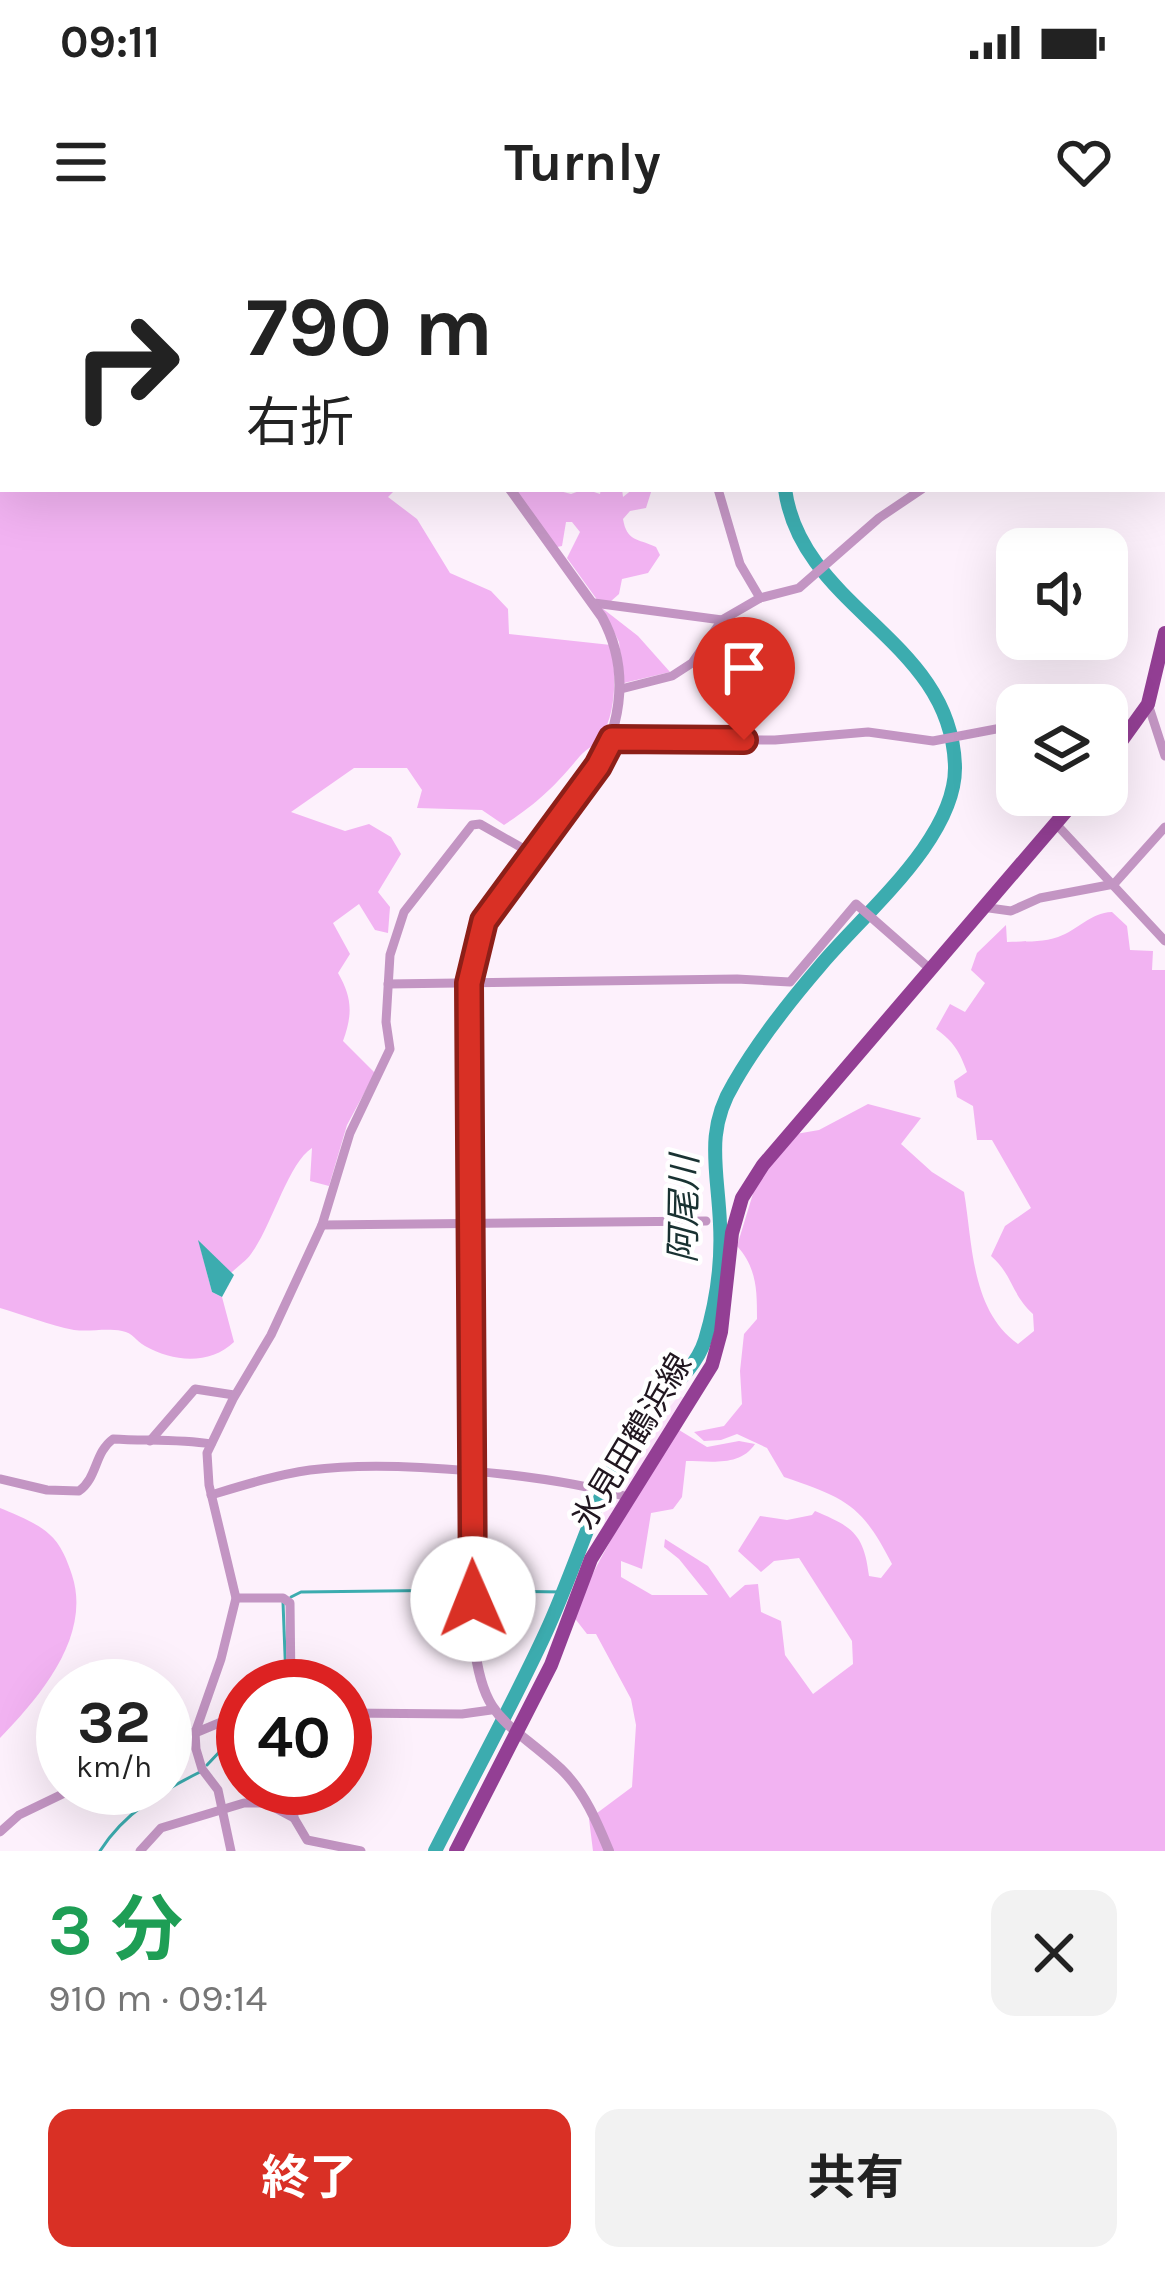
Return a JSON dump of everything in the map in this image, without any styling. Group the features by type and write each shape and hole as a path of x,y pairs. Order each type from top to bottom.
{"main road":[{"path":"1129,733 1148,704 1162,664 1165,633"},
{"name":"氷見田鶴浜線","path":"456,1851 550,1666 584,1574 625,1496 712,1365 742,1198 797,1120 1064,816"}],"street":[{"path":"513,492 612,636 621,689 612,739 598,766 484,921 469,983 474,1642 477,1667 494,1714 562,1770 578,1790 609,1851"},
{"path":"719,492 740,565 760,598"},
{"path":"621,689 657,682 682,670 722,620 760,598 789,593 806,583 879,518 918,492"},
{"path":"593,603 722,620"},
{"path":"1148,704 1165,755"},
{"path":"612,739 775,740 868,732 928,741 996,729"},
{"path":"216,1787 198,1762 195,1733 236,1598 207,1474 211,1444 271,1335 322,1225 350,1133 390,1048 388,984 394,938 404,912 472,825 480,824 531,853"},
{"path":"1057,825 1165,940"},
{"path":"982,907 1015,910 1040,898 1114,884 1165,826"},
{"path":"388,984 790,982 856,904 928,968"},
{"path":"322,1225 706,1222"},
{"path":"150,1441 195,1389 234,1395"},
{"path":"0,1479 46,1490 79,1491 94,1474 100,1448 113,1438 211,1444"},
{"path":"212,1495 312,1469 368,1467 472,1474 625,1496"},
{"path":"236,1598 283,1598 290,1603 291,1659"},
{"path":"372,1713 494,1714"},
{"path":"192,1733 216,1724"},
{"path":"0,1832 36,1807"},
{"path":"140,1851 161,1828 216,1811"},
{"path":"225,1815 231,1851"},
{"path":"288,1815 294,1818"},
{"path":"294,1815 307,1840 336,1850 361,1851"}],"shaded area":[{"path":"0,492 393,492 388,497 417,519 450,573 491,591 508,609 509,634 611,645 614,692 601,737 545,794 504,825 482,810 417,808 422,790 407,768 354,768 291,812 345,831 369,824 391,837 401,854 378,892 390,907 388,933 375,930 359,904 333,923 350,954 338,973 350,1006 343,1041 375,1073 347,1125 329,1186 310,1181 312,1148 295,1167 251,1254 231,1273 199,1242 212,1292 222,1297 234,1342 214,1355 191,1359 167,1355 122,1331 74,1330 0,1308"},
{"path":"516,492 622,492 623,497 629,492 651,492 646,508 630,511 623,519 630,536 656,547 660,555 648,573 622,579 619,594 610,602 598,601 567,558 580,532 572,522 566,522 562,546 557,547"},
{"path":"602,608 638,636 670,672 624,683 619,642"},
{"path":"1112,912 1127,926 1130,950 1153,951 1152,970 1165,970 1165,1851 593,1851 589,1819 632,1787 636,1725 631,1699 596,1634 587,1634 573,1616 609,1544 679,1430 707,1447 739,1441 755,1444 733,1459 686,1461 682,1497 673,1509 651,1513 642,1569 621,1561 621,1577 652,1595 708,1595 664,1547 665,1539 708,1566 730,1598 745,1585 758,1584 761,1612 781,1621 785,1655 813,1694 853,1664 852,1641 799,1558 774,1561 761,1572 738,1551 760,1516 787,1520 815,1511 839,1522 860,1541 869,1576 881,1578 892,1564 861,1516 838,1498 784,1477 767,1448 737,1434 704,1441 694,1432 724,1426 742,1404 744,1334 757,1319 757,1299 752,1271 737,1246 755,1187 790,1135 819,1130 868,1104 921,1118 901,1144 964,1192 983,1295 991,1314 1018,1344 1034,1331 1033,1314 991,1256 1005,1226 1031,1208 992,1140 977,1140 973,1106 957,1097 954,1081 967,1072 955,1047 936,1029 950,1004 965,1012 985,983 971,970 977,953 1006,925 1007,942 1046,940"},
{"path":"679,1396 687,1399 607,1527 600,1520 646,1435"},
{"path":"0,1508 53,1538 68,1564 76,1598 75,1620 61,1659 36,1659 36,1697 0,1738"}],"water":[{"path":"198,1240 234,1275 222,1297 212,1292"}],"waterway":[{"name":"阿尾川","path":"435,1851 546,1632 619,1456 640,1420 691,1366 705,1340 719,1268 715,1152 725,1101 785,1008 924,848 951,794 955,767 947,723 929,686 818,565 797,530 786,492"},
{"path":"291,1597 301,1592 466,1590"},
{"path":"480,1591 564,1592"},
{"path":"283,1602 285,1659"},
{"path":"207,1765 216,1756"},
{"path":"100,1851 144,1805 200,1772"}],"route":[{"path":"473,1599 469,983 478,938 484,921 598,766 612,739 744,740"}]}
